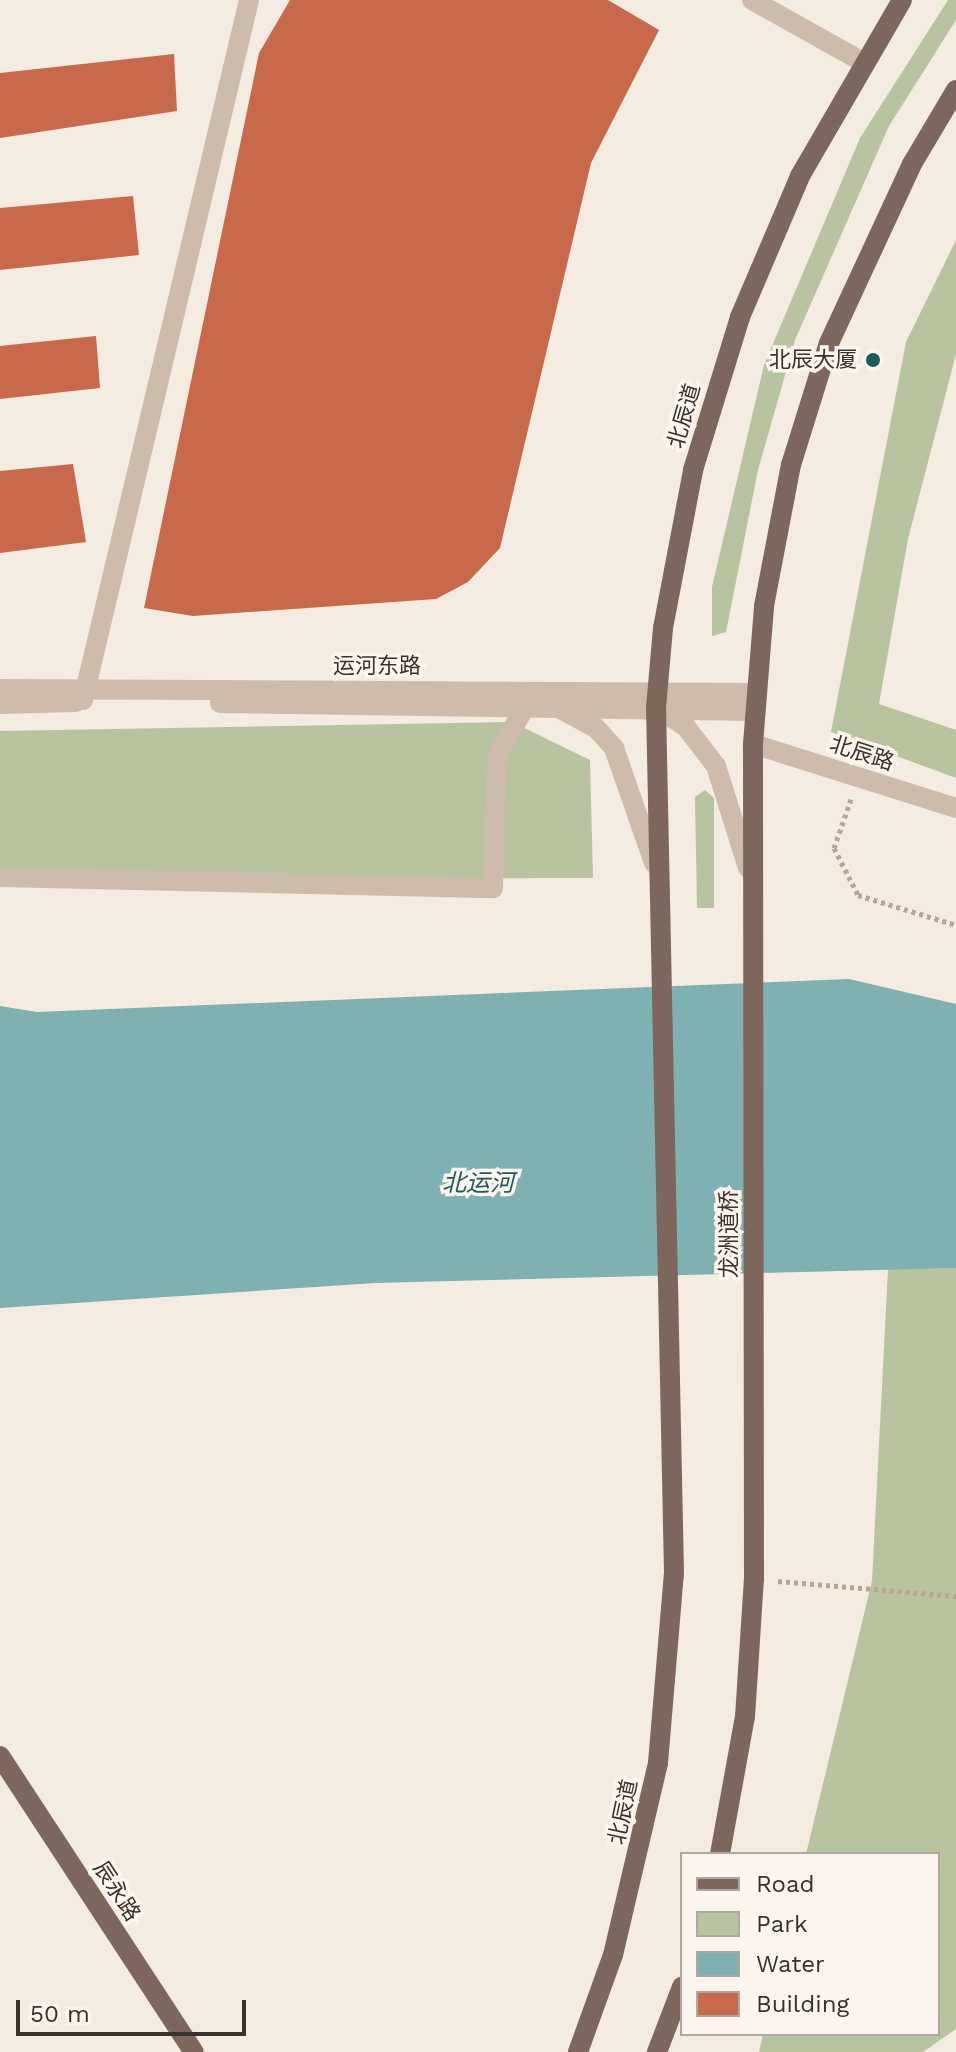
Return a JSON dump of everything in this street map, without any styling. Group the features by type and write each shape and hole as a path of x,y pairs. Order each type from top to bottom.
{"main road":[{"name":"北辰道","path":"578,2052 613,1955 658,1763 674,1573 656,700 678,541 710,406 768,249 861,61 902,0"},
{"path":"752,889 754,702 777,524 802,421 829,343 949,115 956,90"},
{"name":"龙洲道桥","path":"752,889 754,1579"},
{"path":"720,1852 745,1717 754,1579"},
{"name":"辰永路","path":"0,1756 194,2052"},
{"path":"657,2052 680,1992"}],"street":[{"path":"0,704 84,696 249,0"},
{"path":"752,0 861,61"},
{"name":"运河东路","path":"0,689 84,696 531,698 571,691 656,700"},
{"path":"0,877 493,888 497,755 531,698 596,728 614,748 643,816 659,885"},
{"path":"656,700 686,727 716,766 740,825 752,889"},
{"path":"550,706 656,700 754,702"},
{"name":"北辰路","path":"753,744 956,808"}],"path":[{"path":"858,777 834,848 858,895 956,925"},
{"path":"754,1579 956,1596"}],"green space":[{"path":"948,0 956,0 956,20 889,126 795,340 758,470 726,632 712,636 712,587 764,365 860,138"},
{"path":"956,240 956,354 908,539 879,704 956,730 956,778 831,732 906,342"},
{"path":"512,722 590,760 593,878 98,879 0,872 0,731"},
{"path":"705,790 714,798 714,908 697,908 695,797"},
{"path":"956,1268 956,2029 923,2052 759,2052 763,2036 940,2036 940,1852 806,1852 872,1581 888,1269"}],"water":[{"name":"北运河","path":"849,979 956,1004 956,1268 375,1283 0,1308 0,1006 37,1012"}],"building":[{"path":"290,0 608,0 659,30 591,163 500,548 468,582 436,599 193,616 144,608 259,53"},
{"path":"174,54 177,111 0,138 0,73"},
{"path":"133,196 139,255 0,270 0,208"},
{"path":"96,336 100,388 0,399 0,346"},
{"path":"73,464 86,542 0,553 0,471"}],"place":[{"name":"北辰大厦","path":"873,360"}]}
